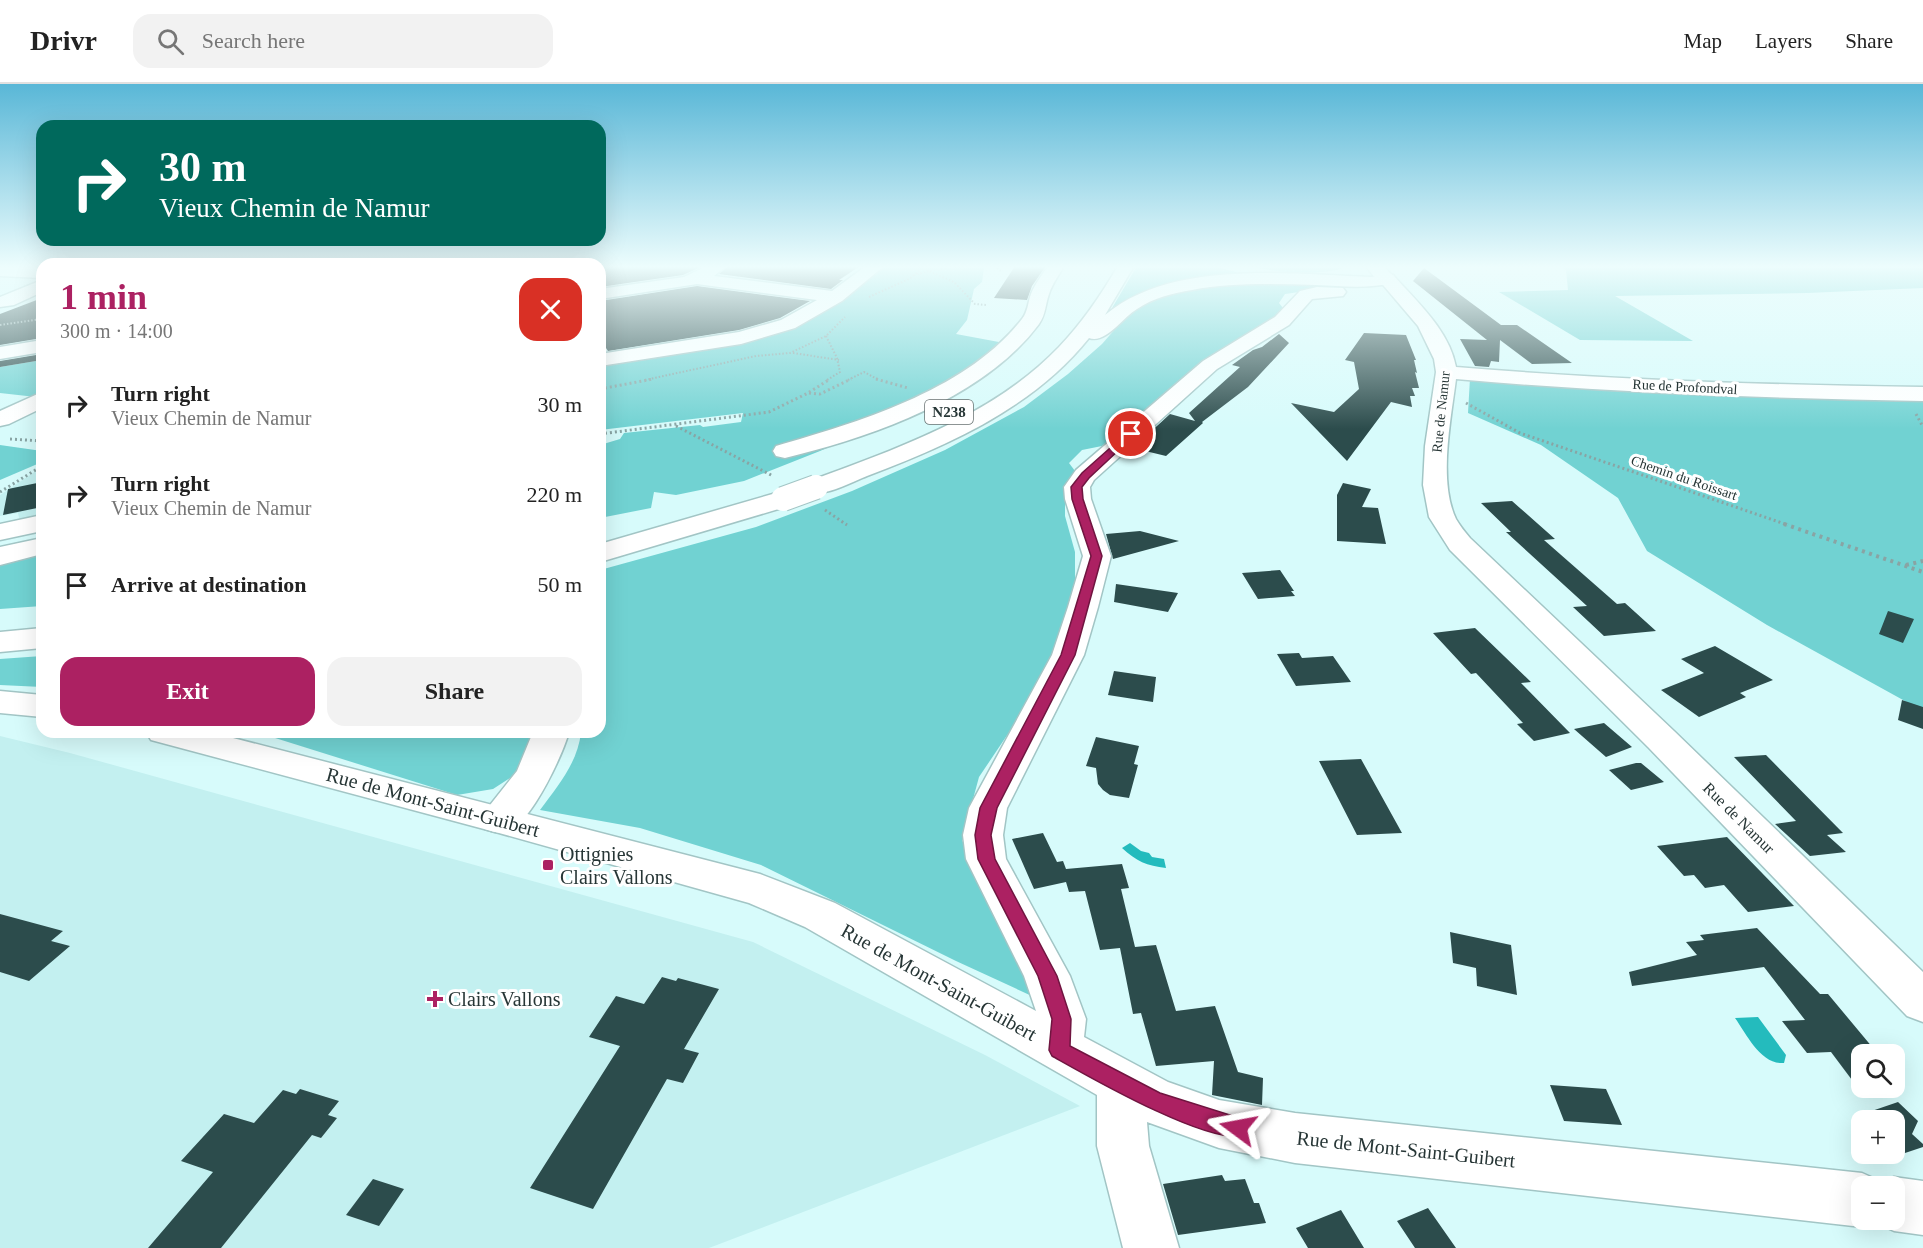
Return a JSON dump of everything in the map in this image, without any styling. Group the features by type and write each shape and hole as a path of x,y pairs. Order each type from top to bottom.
{"main road":[{"path":"606,359 763,332 795,320"},
{"path":"785,451 871,424 934,396 981,368 1020,335 1031,320"},
{"name":"N238","path":"606,535 706,509 795,490 853,458 931,422 972,399 1030,360 1069,320"},
{"name":"N238","path":"606,551 795,490 949,433 993,409 1042,375 1092,320"},
{"path":"1058,360 1079,350 1112,320"},
{"path":"1059,1050 1062,1019 1047,976 986,859 983,835 988,808 1068,655 1091,576 1096,556 1078,499 1077,487 1085,475 1210,365 1240,344 1283,320"},
{"name":"Rue de Namur","path":"1420,320 1446,356 1435,471 1442,517 1460,544 1555,634 1923,1002"},
{"path":"0,353 36,347"},
{"name":"Rue de Profondval","path":"1445,381 1525,379 1784,392 1923,394"},
{"path":"0,425 36,403"},
{"path":"0,425 36,422"},
{"path":"15,547 36,528"},
{"path":"0,618 36,616"},
{"path":"0,642 36,639"},
{"path":"0,702 36,705"},
{"name":"Rue de Mont-Saint-Guibert","path":"187,738 499,819 770,894 820,915 1154,1101 1219,1124 1295,1138 1851,1199"},
{"path":"499,819 525,791 544,757 549,738"},
{"path":"1122,1083 1123,1146 1151,1248"},
{"path":"1905,1206 1923,1208"}],"path":[{"path":"0,325 33,320"},
{"path":"606,433 769,412 808,393 840,372 840,360 830,347 826,336"},
{"path":"790,353 840,360"},
{"path":"808,393 820,394 864,372 878,380 934,396"},
{"name":"Chemin du Roissart","path":"1445,381 1520,433 1923,572"},
{"path":"0,425 36,439"},
{"path":"674,425 795,490 847,525"},
{"path":"0,492 36,470"},
{"path":"1905,566 1923,561"}],"shaded area":[{"path":"794,320 967,320 956,334 1015,345 873,428 820,451 744,481 676,495 654,492 651,508 606,517 606,443 620,439 624,433 741,422 743,413 606,429 606,361 756,336"},
{"path":"1123,320 1272,320 1208,357 1102,446 1082,450 1069,463 1075,471 1065,485 1065,516 1075,552 1075,598 1056,654 1020,716 979,777 962,840 1015,955 1058,1008 956,961 761,865 640,828 540,810 571,764 580,738 606,738 606,568 756,527 852,491 945,450 1024,407 1068,374 1102,344"},
{"path":"1547,320 1657,320 1693,341 1580,340"},
{"path":"36,361 36,397 0,393 0,367"},
{"path":"1470,378 1784,397 1923,400 1923,711 1767,625 1647,551 1618,498 1541,445 1468,413"},
{"path":"0,445 36,450 36,465 0,480"},
{"path":"36,471 36,517 20,521 18,513 0,516 0,495"},
{"path":"36,554 36,606 0,609 0,563"},
{"path":"36,656 36,687 0,685 0,659"},
{"name":"Clairs Vallons","path":"0,736 70,753 753,942 985,1055 1080,1106 709,1248 0,1248"},
{"path":"275,738 533,738 516,774 493,789 457,795"},
{"path":"1130,843 1152,857 1164,859 1166,868 1147,864 1132,856 1122,848"},
{"path":"1758,1017 1786,1055 1784,1063 1768,1059 1755,1048 1735,1018"}],"building":[{"path":"0,320 36,320 36,339 0,345"},
{"path":"606,320 772,320 739,330 608,351 606,348"},
{"path":"1462,320 1495,320 1501,325 1517,325 1572,363 1532,364 1500,340 1499,362 1491,361 1489,367 1475,366 1460,339 1487,340"},
{"path":"1364,333 1406,335 1416,360 1414,360 1417,373 1415,372 1419,388 1412,388 1415,396 1410,396 1412,407 1391,402 1347,461 1291,403 1334,412 1359,389 1354,362 1345,360"},
{"path":"1279,334 1289,343 1248,387 1202,422 1166,456 1133,448 1170,414 1195,421 1189,413 1240,367 1232,365"},
{"path":"36,355 36,361 0,367 0,361"},
{"path":"36,483 36,508 3,515 8,489"},
{"path":"1343,483 1371,489 1362,507 1378,508 1386,544 1337,541 1337,495"},
{"path":"1512,501 1555,539 1544,540 1617,604 1625,603 1656,631 1604,636 1573,607 1587,606 1506,532 1511,532 1481,503"},
{"path":"1140,531 1179,541 1113,559 1106,534"},
{"path":"1280,570 1295,596 1258,599 1242,573"},
{"path":"1116,584 1178,593 1168,612 1114,602"},
{"path":"1888,611 1914,619 1903,643 1879,634"},
{"path":"1475,628 1531,682 1521,683 1570,733 1534,741 1517,724 1523,723 1476,673 1471,674 1433,633"},
{"path":"1715,646 1773,680 1740,693 1746,697 1699,717 1661,690 1704,673 1681,659"},
{"path":"1299,653 1302,658 1333,656 1351,682 1296,686 1277,654"},
{"path":"1114,671 1156,677 1153,702 1108,695"},
{"path":"1902,700 1923,707 1923,729 1898,720"},
{"path":"1604,723 1632,747 1606,757 1574,729"},
{"path":"1096,737 1139,746 1134,764 1138,765 1129,798 1110,795 1103,790 1098,784 1096,768 1086,766"},
{"path":"1766,755 1843,833 1827,835 1846,852 1810,856 1775,824 1796,821 1734,757"},
{"path":"1361,759 1402,833 1357,835 1319,761"},
{"path":"1641,763 1664,782 1631,790 1609,770"},
{"path":"1043,833 1057,862 1063,861 1066,869 1122,864 1129,888 1121,889 1135,947 1156,945 1176,1011 1215,1006 1238,1072 1263,1078 1262,1105 1212,1095 1214,1061 1156,1066 1141,1013 1133,1014 1120,948 1100,950 1085,891 1069,892 1066,882 1034,889 1012,839"},
{"path":"1727,837 1794,906 1748,912 1724,885 1705,888 1694,875 1684,876 1657,846"},
{"path":"0,914 63,931 51,941 70,946 29,981 0,972"},
{"path":"1757,928 1820,994 1828,994 1870,1044 1851,1044 1851,1079 1831,1052 1807,1053 1782,1021 1805,1020 1764,967 1632,986 1629,972 1697,955 1686,942 1704,940 1700,935"},
{"path":"1450,932 1511,945 1517,995 1477,986 1476,968 1453,963"},
{"path":"662,977 676,981 678,978 719,989 684,1049 699,1053 683,1083 667,1079 593,1209 530,1188 620,1046 589,1037 616,996 644,1004"},
{"path":"1550,1085 1606,1089 1622,1125 1564,1121"},
{"path":"300,1089 339,1101 328,1115 337,1118 321,1138 312,1135 221,1248 148,1248 213,1172 181,1161 224,1114 254,1123 283,1090 296,1094"},
{"path":"1898,1102 1918,1121 1912,1134 1923,1144 1923,1147 1905,1153 1905,1110 1875,1110"},
{"path":"1222,1175 1225,1181 1245,1179 1254,1203 1259,1203 1266,1223 1178,1235 1163,1184"},
{"path":"373,1179 404,1189 379,1226 346,1215"},
{"path":"1428,1208 1456,1248 1415,1248 1397,1221"},
{"path":"1341,1210 1364,1248 1308,1248 1296,1228"}],"place":[{"name":"Ottignies Clairs Vallons","path":"548,865"},
{"name":"Clairs Vallons","path":"435,999"}],"route":[{"path":"1131,434 1085,475 1077,487 1078,499 1096,556 1068,655 1035,722 988,808 983,835 986,859 1047,976 1062,1019 1059,1050 1154,1101 1219,1124 1238,1128"}]}
